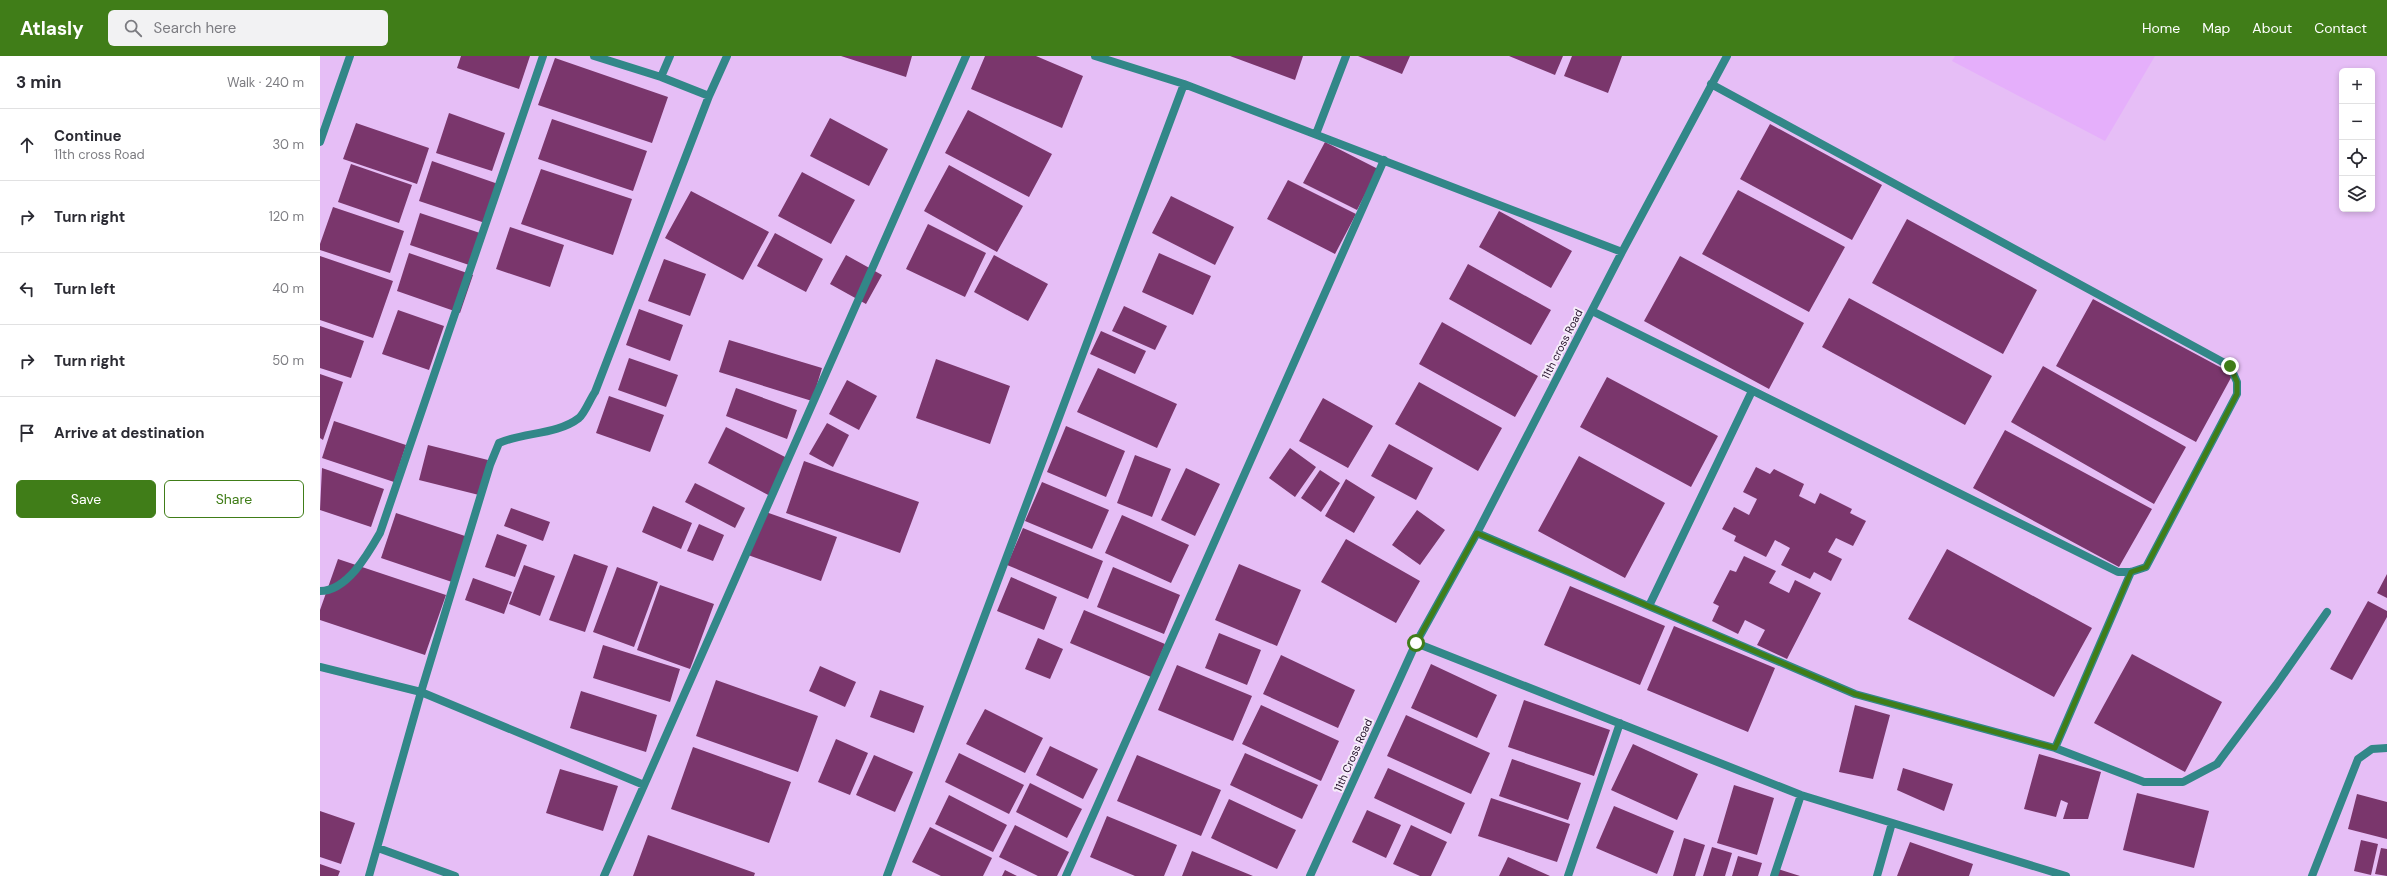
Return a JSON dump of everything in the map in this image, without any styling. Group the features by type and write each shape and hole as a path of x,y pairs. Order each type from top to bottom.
{"street":[{"path":"320,142 350,56"},
{"path":"320,591 329,591 360,567 380,533 543,56"},
{"path":"594,56 662,77 709,96"},
{"path":"662,77 670,56"},
{"path":"369,876 421,692 490,464 499,443 513,437 555,429 579,418 595,392 709,96 727,56"},
{"path":"604,876 966,56"},
{"path":"1095,56 1184,84 1622,252"},
{"path":"1316,134 1346,56"},
{"name":"11th cross Road","path":"1416,643 1477,533 1622,252 1727,56"},
{"path":"888,876 1184,84"},
{"path":"1592,311 2118,572 2131,572 2146,567 2237,394 2237,382 2230,366 1711,84"},
{"path":"1066,876 1384,160"},
{"path":"1649,606 1752,391"},
{"path":"1477,533 1855,694 2055,748 2144,782 2183,782 2217,764 2276,685 2327,612"},
{"path":"2055,748 2131,572"},
{"path":"1416,643 1801,795 2062,876"},
{"name":"11th Cross Road","path":"1310,876 1416,643"},
{"path":"320,667 421,692 644,785"},
{"path":"1568,876 1620,723"},
{"path":"2312,876 2358,759 2372,749 2387,748"},
{"path":"1774,876 1801,795"},
{"path":"1877,876 1892,823"},
{"path":"378,848 455,876"}],"shaded area":[{"path":"1955,56 2155,56 2105,141 1952,61"}],"building":[{"path":"461,56 530,56 519,89 457,68"},
{"path":"841,56 912,56 906,77"},
{"path":"985,56 1036,56 1083,76 1062,128 971,89"},
{"path":"1230,56 1303,56 1295,80"},
{"path":"1358,56 1410,56 1402,74"},
{"path":"1509,56 1563,56 1555,75"},
{"path":"1572,56 1622,56 1608,93 1564,76"},
{"path":"555,58 668,97 652,143 538,105"},
{"path":"968,110 1052,154 1029,197 945,153"},
{"path":"449,113 505,133 492,171 436,153"},
{"path":"830,118 888,149 869,186 810,156"},
{"path":"552,119 647,151 633,191 538,159"},
{"path":"356,123 429,148 417,184 343,159"},
{"path":"1770,124 1882,185 1852,240 1740,179"},
{"path":"1325,142 1378,169 1357,210 1303,183"},
{"path":"432,161 501,185 488,224 419,201"},
{"path":"351,164 412,185 399,223 338,202"},
{"path":"949,165 1023,206 997,252 924,211"},
{"path":"541,169 632,199 613,255 521,224"},
{"path":"802,172 855,200 831,244 778,216"},
{"path":"1288,180 1356,214 1335,254 1267,219"},
{"path":"1738,190 1845,247 1809,312 1702,254"},
{"path":"691,191 769,232 743,280 665,238"},
{"path":"1171,196 1234,227 1215,265 1152,233"},
{"path":"333,207 404,231 390,273 320,250 320,244"},
{"path":"1499,211 1572,251 1551,288 1479,247"},
{"path":"420,213 483,234 472,266 410,245"},
{"path":"1907,219 2037,290 2003,354 1872,283"},
{"path":"928,224 986,253 965,297 906,269"},
{"path":"510,227 564,245 550,287 496,269"},
{"path":"775,233 823,259 806,292 757,266"},
{"path":"409,253 473,275 460,313 397,291"},
{"path":"1159,253 1211,276 1193,315 1142,292"},
{"path":"846,255 882,275 866,304 830,284"},
{"path":"994,255 1048,284 1028,321 974,292"},
{"path":"320,256 393,281 373,338 320,320"},
{"path":"1680,256 1804,323 1769,389 1644,321"},
{"path":"664,259 706,274 690,316 648,301"},
{"path":"1468,264 1551,310 1531,345 1449,299"},
{"path":"1849,298 1992,376 1965,425 1822,347"},
{"path":"2093,299 2233,374 2196,442 2056,366"},
{"path":"1124,306 1167,326 1155,350 1112,331"},
{"path":"639,309 683,325 670,361 626,345"},
{"path":"398,310 444,326 429,370 382,354"},
{"path":"1442,322 1538,376 1515,417 1419,364"},
{"path":"320,326 364,341 351,378 320,368"},
{"path":"1101,331 1146,351 1135,374 1090,354"},
{"path":"729,340 822,368 812,401 719,372"},
{"path":"629,358 678,375 666,407 618,390"},
{"path":"936,359 1010,386 990,444 916,418"},
{"path":"2043,366 2186,447 2154,504 2011,422"},
{"path":"1098,368 1177,404 1157,448 1077,412"},
{"path":"320,374 343,382 323,440 320,438"},
{"path":"1607,377 1718,436 1691,487 1580,427"},
{"path":"847,380 877,396 859,430 829,414"},
{"path":"1419,382 1502,428 1478,471 1395,424"},
{"path":"736,388 797,410 787,439 726,416"},
{"path":"609,396 664,415 650,452 596,433"},
{"path":"1323,398 1373,426 1348,468 1299,441"},
{"path":"334,421 406,445 394,482 322,458"},
{"path":"827,423 849,435 833,467 809,454"},
{"path":"1066,426 1125,451 1106,497 1047,472"},
{"path":"726,427 791,460 772,497 708,463"},
{"path":"2005,430 2152,509 2119,567 1973,488"},
{"path":"1389,444 1433,468 1416,500 1371,476"},
{"path":"428,445 488,460 479,495 419,480"},
{"path":"1290,448 1316,467 1295,497 1269,478"},
{"path":"1135,455 1171,469 1152,517 1117,503"},
{"path":"1579,456 1665,503 1625,578 1538,531"},
{"path":"804,461 919,502 900,553 786,513"},
{"path":"1756,467 1770,474 1774,469 1804,484 1799,496 1815,504 1820,493 1852,509 1850,513 1866,521 1853,546 1836,538 1828,552 1842,559 1831,581 1814,572 1810,579 1781,565 1790,548 1775,540 1766,557 1734,541 1736,536 1722,529 1734,507 1749,515 1757,499 1743,492"},
{"path":"322,468 384,489 371,527 320,510"},
{"path":"1186,468 1220,484 1195,536 1161,520"},
{"path":"1320,470 1340,483 1321,512 1301,498"},
{"path":"1346,479 1375,497 1354,533 1325,516"},
{"path":"1042,482 1109,510 1092,549 1025,521"},
{"path":"695,483 745,508 735,528 685,502"},
{"path":"653,506 692,523 681,549 642,532"},
{"path":"511,508 550,522 543,541 504,526"},
{"path":"1417,510 1445,530 1420,565 1392,545"},
{"path":"763,511 837,537 821,581 748,555"},
{"path":"396,513 468,537 452,582 381,558"},
{"path":"1122,515 1189,545 1171,583 1105,553"},
{"path":"699,524 724,535 713,561 687,551"},
{"path":"1023,528 1103,561 1088,599 1007,565"},
{"path":"497,534 527,545 515,577 485,567"},
{"path":"1346,539 1420,581 1396,623 1321,582"},
{"path":"1947,549 2092,628 2054,697 1908,619"},
{"path":"574,554 608,566 585,632 549,620"},
{"path":"1744,556 1776,571 1769,583 1789,593 1795,580 1821,593 1787,659 1757,645 1765,630 1745,620 1738,634 1712,621 1719,606 1713,603 1730,570 1736,572"},
{"path":"338,559 446,595 425,655 320,620 320,610"},
{"path":"1239,564 1301,590 1277,646 1215,620"},
{"path":"524,565 555,576 540,616 509,604"},
{"path":"617,567 658,582 634,647 593,632"},
{"path":"1113,567 1180,595 1164,634 1097,607"},
{"path":"2387,574 2387,598 2377,593"},
{"path":"1011,577 1057,597 1044,630 997,611"},
{"path":"473,578 512,592 504,614 465,600"},
{"path":"660,585 714,604 690,669 637,650"},
{"path":"1570,586 1665,626 1640,685 1544,645"},
{"path":"2368,601 2387,611 2387,617 2352,680 2330,669"},
{"path":"1084,610 1165,644 1151,677 1070,643"},
{"path":"1674,626 1775,668 1748,732 1647,690"},
{"path":"1219,633 1261,650 1247,685 1205,668"},
{"path":"1038,638 1063,649 1050,679 1025,669"},
{"path":"603,645 680,669 670,702 593,678"},
{"path":"2132,654 2222,702 2185,772 2094,723"},
{"path":"1281,655 1355,690 1338,728 1263,694"},
{"path":"1431,664 1497,695 1477,738 1411,708"},
{"path":"1177,665 1252,696 1233,741 1158,710"},
{"path":"820,666 856,682 845,707 809,691"},
{"path":"716,680 818,716 798,772 696,736"},
{"path":"880,690 924,706 914,733 870,717"},
{"path":"581,691 657,715 646,752 570,728"},
{"path":"1524,700 1610,730 1594,776 1508,747"},
{"path":"1261,705 1339,741 1321,781 1242,744"},
{"path":"1855,705 1890,715 1873,779 1839,772"},
{"path":"985,709 1043,738 1025,773 966,744"},
{"path":"1406,715 1490,753 1471,794 1387,756"},
{"path":"836,739 868,753 850,795 818,782"},
{"path":"1633,744 1698,774 1677,820 1611,790"},
{"path":"1050,746 1098,769 1083,799 1036,775"},
{"path":"693,747 791,782 769,843 671,809"},
{"path":"959,753 1024,785 1009,814 945,782"},
{"path":"1245,753 1318,785 1302,819 1230,785"},
{"path":"2039,754 2101,772 2088,819 2063,819 2068,803 2061,800 2056,817 2024,809"},
{"path":"874,755 913,772 895,812 856,795"},
{"path":"1137,755 1221,790 1201,836 1117,801"},
{"path":"1512,759 1581,783 1568,820 1499,796"},
{"path":"1388,768 1465,803 1451,834 1374,798"},
{"path":"1903,768 1953,784 1944,811 1897,790"},
{"path":"560,769 618,786 603,831 546,813"},
{"path":"1030,783 1082,809 1067,838 1016,812"},
{"path":"1734,785 1774,798 1757,855 1717,843"},
{"path":"2137,793 2209,811 2194,868 2123,850"},
{"path":"2357,794 2387,802 2387,839 2348,829"},
{"path":"949,795 1007,825 993,852 935,824"},
{"path":"1491,798 1570,824 1557,862 1478,836"},
{"path":"1229,799 1296,830 1277,869 1211,838"},
{"path":"1614,806 1674,831 1657,874 1596,848"},
{"path":"1367,810 1401,825 1386,858 1352,842"},
{"path":"320,811 355,823 341,864 320,857"},
{"path":"1107,816 1177,845 1164,876 1135,876 1090,857"},
{"path":"1015,825 1069,852 1057,876 1038,876 999,857"},
{"path":"1411,825 1447,842 1431,876 1420,876 1393,864"},
{"path":"930,827 992,858 983,876 941,876 912,862"},
{"path":"648,835 755,873 754,876 633,876"},
{"path":"1684,838 1705,845 1695,876 1673,876"},
{"path":"2361,840 2378,844 2371,875 2354,871"},
{"path":"1910,842 1973,864 1969,876 1897,876"},
{"path":"1712,847 1732,853 1725,876 1703,876"},
{"path":"2381,848 2387,849 2387,876 2375,874"},
{"path":"1192,851 1253,876 1182,876"},
{"path":"1738,856 1762,863 1758,876 1732,876"},
{"path":"1508,857 1550,876 1499,876"},
{"path":"320,864 340,871 338,876 320,876"},
{"path":"1778,869 1800,876 1776,876"},
{"path":"1005,870 1017,876 1002,876"}],"route":[{"path":"1416,643 1477,533 1855,694 2055,748 2131,572 2146,567 2237,394 2237,382 2234,372 2230,366"}]}
